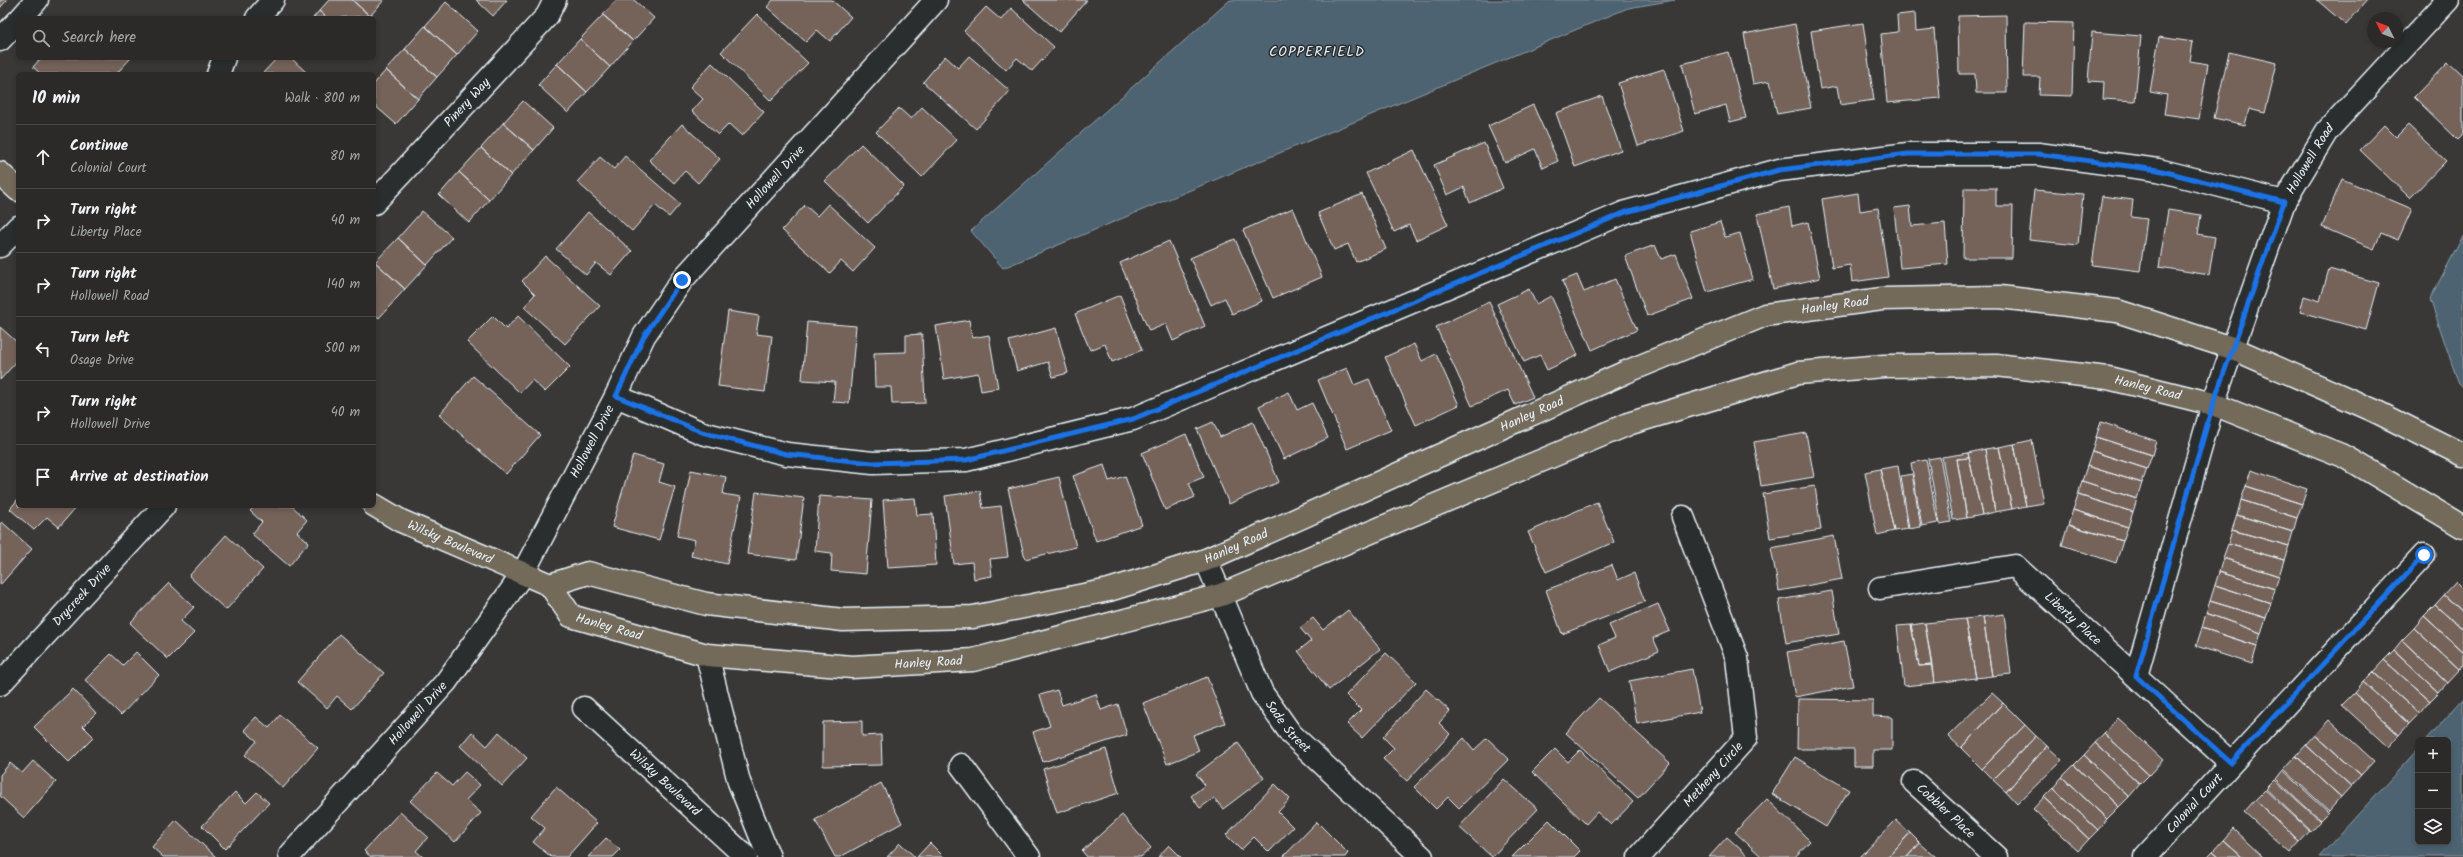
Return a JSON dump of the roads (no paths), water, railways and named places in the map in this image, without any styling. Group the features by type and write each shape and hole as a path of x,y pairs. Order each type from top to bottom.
{"main road":[{"path":"0,173 16,188"},
{"name":"Hanley Road","path":"2463,455 2375,411 2232,348 2118,311 2000,297 1882,299 1765,315 1626,372 1206,560 1109,590 972,617 843,620 706,604 588,573 550,585 571,616 707,655 852,667 973,660 1221,595 1631,423 1798,373 1884,366 1996,365 2108,378 2213,404 2346,457 2463,527"},
{"name":"Wilsky Boulevard","path":"376,506 401,522 522,575 550,585"}],"street":[{"path":"23,16 38,0"},
{"path":"259,16 273,0"},
{"name":"Pinery Way","path":"376,200 547,16 555,0"},
{"name":"Hollowell Drive","path":"291,856 446,682 522,575 616,396 644,336 682,280 936,0"},
{"name":"Hollowell Road","path":"2136,676 2213,404 2284,202 2327,131 2448,0"},
{"path":"0,40 16,23"},
{"path":"219,72 223,60"},
{"path":"616,396 702,432 786,454 873,463 966,460 1133,419 1626,212 1779,170 1908,154 2038,154 2158,170 2284,202"},
{"path":"0,246 16,229"},
{"name":"Drycreek Drive","path":"0,684 162,508"},
{"name":"Metheny Circle","path":"1639,857 1746,738 1737,658 1684,517"},
{"name":"Colonial Court","path":"2145,857 2424,555"},
{"name":"Sade Street","path":"1206,560 1262,693 1291,734 1422,857"},
{"name":"Liberty Place","path":"1880,588 2015,566 2231,763"},
{"path":"707,655 739,782 769,857"},
{"name":"Wilsky Boulevard","path":"584,708 746,857"},
{"path":"961,765 1029,857"},
{"name":"Cobbler Place","path":"1914,782 1996,857"}],"water":[{"path":"1230,0 1675,0 1628,8 1003,268 971,231"},
{"path":"2463,236 2463,387 2458,382 2430,299"},
{"path":"2463,699 2463,857 2319,857 2415,752 2415,845 2451,845 2451,737 2429,737"}],"district":[{"name":"COPPERFIELD","path":"1317,52"}]}
